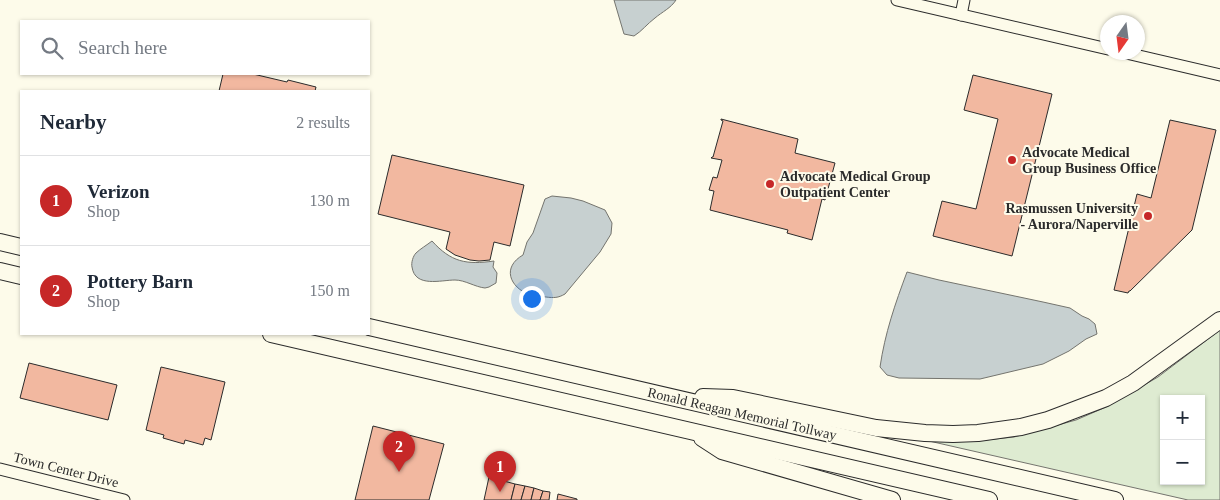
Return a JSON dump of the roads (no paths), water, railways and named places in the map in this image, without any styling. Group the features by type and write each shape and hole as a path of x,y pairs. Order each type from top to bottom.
{"highway":[{"path":"0,242 20,247"},
{"path":"0,271 20,276"},
{"path":"664,395 733,398 876,428 925,433 953,434 1021,428 1106,398 1133,383 1220,320"},
{"name":"Ronald Reagan Memorial Tollway","path":"370,327 1115,500"},
{"name":"Ronald Reagan Memorial Tollway","path":"275,335 989,500"},
{"path":"692,431 722,450 892,500"}],"street":[{"path":"897,0 942,5 961,15 1100,47"},
{"path":"961,15 964,0"},
{"path":"1145,58 1220,76"},
{"name":"Town Center Drive","path":"0,469 124,500"}],"place":[{"name":"Advocate Medical Group Business Office","path":"1012,160"},
{"name":"Advocate Medical Group Outpatient Center","path":"770,184"},
{"name":"Rasmussen University - Aurora/Naperville","path":"1148,216"},
{"name":"Pottery Barn","path":"399,472"},
{"name":"Verizon","path":"500,492"}]}
